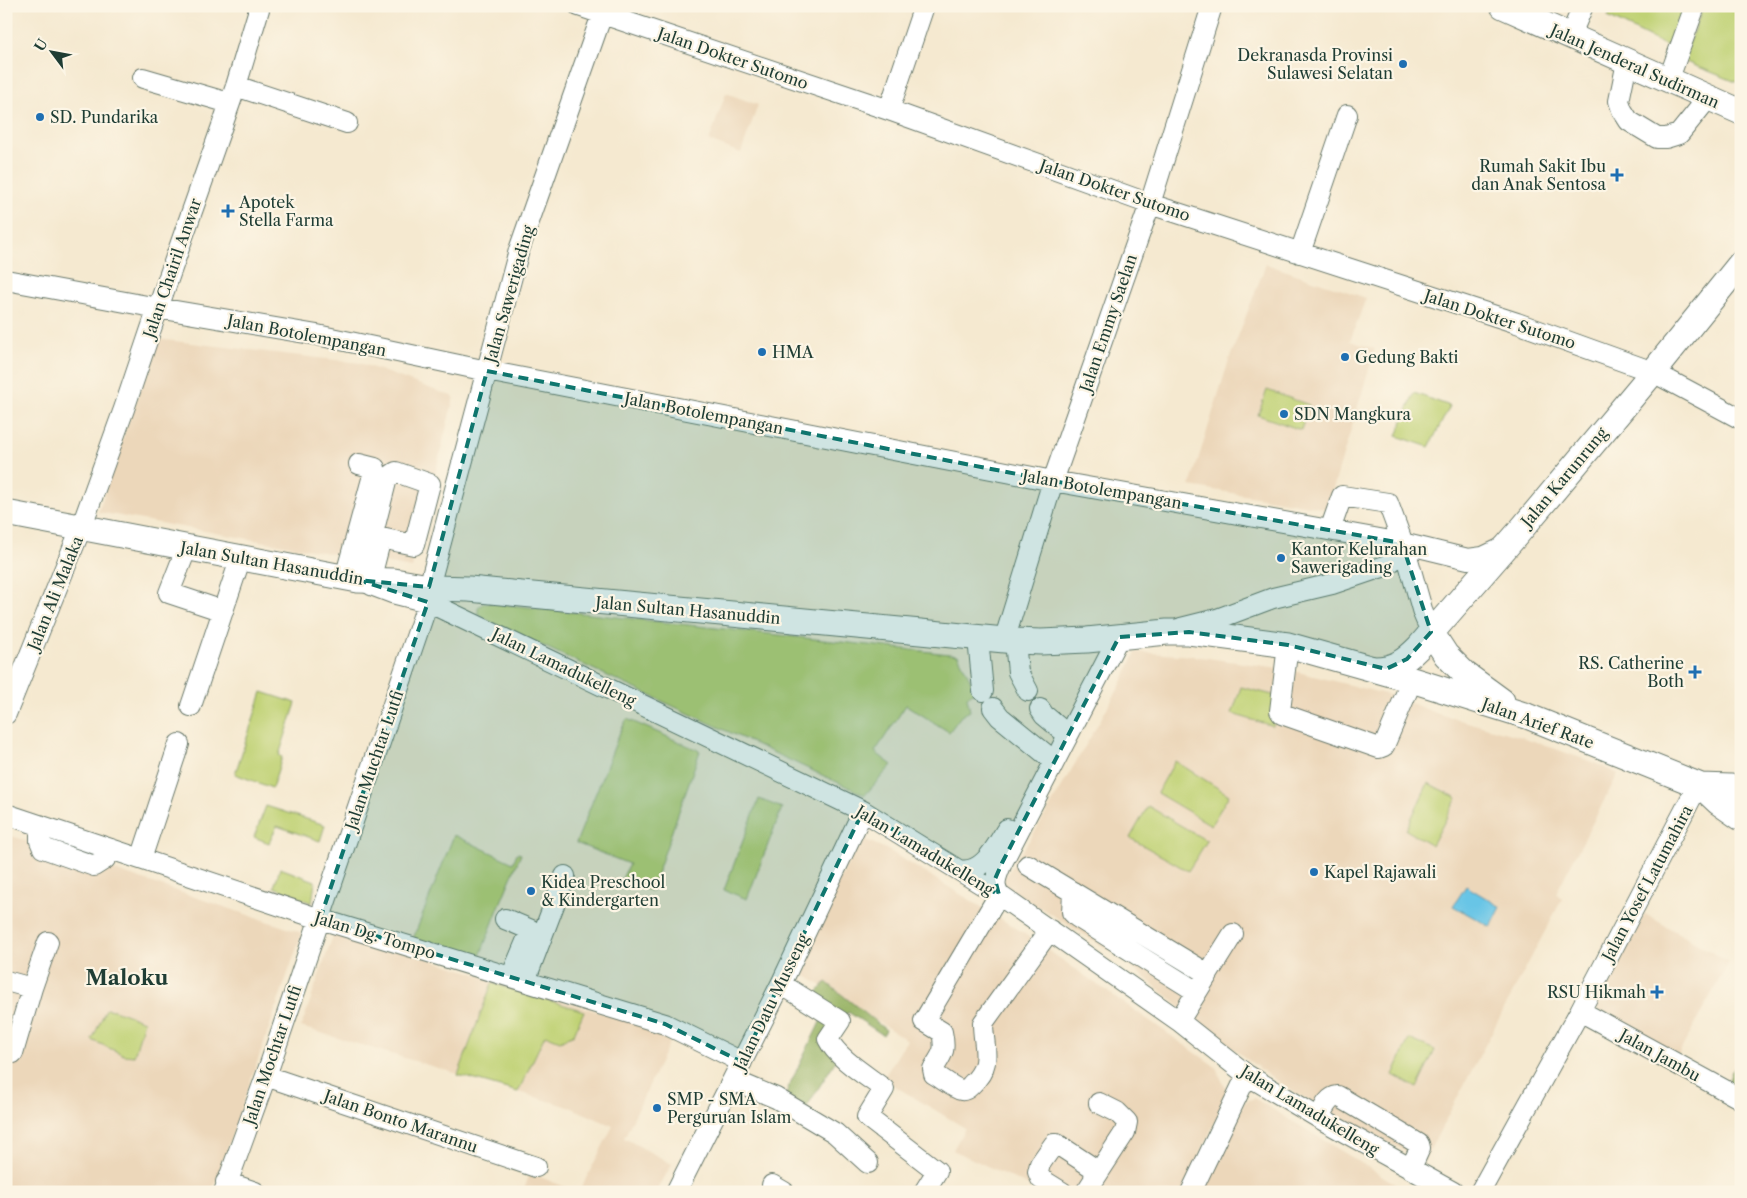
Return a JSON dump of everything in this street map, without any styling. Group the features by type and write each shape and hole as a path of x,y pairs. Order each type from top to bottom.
{"main road":[{"name":"Jalan Jenderal Sudirman","path":"1503,6 1741,112"},
{"name":"Jalan Karunrung","path":"1372,669 1386,669 1407,659 1519,532 1653,372 1741,263"},
{"name":"Jalan Sultan Hasanuddin","path":"6,513 359,580 394,581 429,594 478,590 1010,641 1068,641 1167,632 1189,632 1288,645 1372,669"},
{"path":"1431,632 1446,655 1465,674 1492,695 1527,716"},
{"name":"Jalan Arief Rate","path":"1372,669 1527,716 1700,786 1718,802 1741,818"},
{"name":"Jalan Arief Rate","path":"1700,786 1741,789"}],"street":[{"name":"Jalan Chairil Anwar","path":"81,528 124,409 232,94 260,6"},
{"name":"Jalan Dokter Sutomo","path":"579,6 604,10 1150,204 1517,323 1653,372 1741,419"},
{"path":"889,110 924,6"},
{"name":"Jalan Emmy Saelan","path":"1010,641 1053,481 1150,204 1212,6"},
{"path":"1570,37 1583,6"},
{"path":"1668,81 1695,6"},
{"name":"Jalan Sawerigading","path":"429,594 519,250 604,10"},
{"path":"1627,62 1619,101 1622,110 1628,121 1657,138 1666,138 1679,134 1708,98"},
{"path":"143,78 232,94 347,124"},
{"path":"1300,253 1347,115"},
{"name":"Jalan Botolempangan","path":"6,280 317,335 487,371 1053,481 1330,530 1468,559 1483,557 1500,549 1519,532"},
{"path":"359,464 375,468 359,580"},
{"path":"396,472 430,484 414,545 381,538 359,580 388,478 396,472"},
{"path":"1330,530 1342,496 1388,503 1404,546 1423,613 1431,632"},
{"path":"426,499 451,506"},
{"name":"Jalan Ali Malaka","path":"6,714 81,528"},
{"path":"1167,632 1217,619 1273,598 1332,584 1385,566 1404,546"},
{"path":"187,547 169,593 223,611"},
{"path":"190,706 241,558"},
{"name":"Jalan Lamadukelleng","path":"429,594 863,811 999,895 1050,930 1179,1021 1247,1075 1319,1118 1453,1192"},
{"name":"Jalan Muchtar Lutfi","path":"320,919 429,594"},
{"path":"1050,930 983,1023 983,1038 987,1055 986,1063 975,1082 966,1090 961,1090 934,1074 933,1069 944,1051 945,1044 942,1032 924,1021 999,895 995,887 995,879 1119,637"},
{"path":"978,638 983,690"},
{"path":"1010,641 1018,672 1028,691"},
{"path":"1288,645 1280,711 1282,714 1379,748 1384,746 1412,680"},
{"path":"993,708 1000,717 1054,761"},
{"path":"1040,709 1044,715 1068,735"},
{"path":"141,859 179,744"},
{"path":"958,870 969,871 984,861 997,846 1023,803 1054,761"},
{"name":"Jalan Yosef Latumahira","path":"1480,1192 1580,1011 1700,786"},
{"name":"Jalan Datu Musseng","path":"676,1192 781,984 863,811"},
{"name":"Jalan Dg. Tompo","path":"6,814 320,919 665,1024 742,1062"},
{"path":"1028,865 1208,974"},
{"path":"518,979 565,876"},
{"path":"1073,892 1072,912 1076,917 1198,992"},
{"name":"Jalan Mochtar Lutfi","path":"225,1187 266,1076 320,919"},
{"path":"505,919 531,930 518,979"},
{"path":"1179,1021 1233,934"},
{"path":"13,1053 48,942"},
{"path":"6,981 32,988"},
{"path":"781,984 840,1021 828,1039 832,1046 884,1089 867,1117 937,1171 924,1192"},
{"name":"Jalan Jambu","path":"1580,1011 1741,1099"},
{"path":"1191,1192 1247,1075"},
{"name":"Jalan Bonto Marannu","path":"266,1076 536,1167"},
{"path":"733,1080 776,1098 835,1133 868,1163"},
{"path":"1319,1118 1328,1102 1334,1096 1338,1096 1419,1144 1420,1148 1411,1168"},
{"path":"1090,1185 1125,1132 1127,1122 1117,1112 1099,1103"},
{"path":"1062,1192 1041,1179 1038,1172 1040,1164 1054,1144 1095,1169 1090,1185"},
{"path":"225,1187 255,1192"}],"highlighted area":[{"path":"487,371 1053,481 1402,543 1431,632 1407,659 1386,669 1288,645 1189,632 1119,637 1002,863 995,879 999,895 863,811 742,1062 665,1024 320,919 428,602 358,580 429,587"}],"shaded area":[{"path":"726,93 758,105 741,153 709,141"},
{"name":"SDN Mangkura","path":"1266,264 1366,298 1350,341 1375,349 1327,509 1190,486 1229,360"},
{"path":"157,339 360,363 454,397 412,568 98,512"},
{"path":"1136,652 1193,656 1286,669 1393,696 1438,714 1525,738 1603,766 1618,774 1556,893 1562,899 1424,1161 1288,1089 1248,1060 1111,951 1001,884 1043,819 1120,686"},
{"path":"6,834 302,933 212,1192 6,1192"},
{"path":"861,838 888,850 1019,930 1216,1067 1228,1094 1182,1192 1042,1192 953,1150 965,1128 883,1079 907,1040 795,969"},
{"name":"RSU Hikmah","path":"1645,914 1729,962 1678,1055 1592,1007"},
{"path":"335,930 673,1035 624,1138 672,1164 656,1192 579,1192 613,1126 572,1108 301,1027"},
{"path":"1254,1098 1409,1192 1204,1192 1245,1102"},
{"path":"530,1173 578,1192 523,1192"}],"green space":[{"path":"1613,6 1689,6 1671,48 1608,17"},
{"path":"1704,6 1741,6 1741,84 1681,60"},
{"path":"1267,390 1309,405 1301,430 1258,415"},
{"path":"1414,393 1450,406 1429,447 1397,436"},
{"path":"484,603 958,655 976,691 967,697 970,711 961,716 949,732 906,705 875,752 892,765 865,795 487,620 478,614 478,607"},
{"path":"1241,687 1281,697 1273,726 1232,714"},
{"path":"262,692 296,703 279,755 282,757 272,788 235,774"},
{"path":"627,719 700,751 651,891 621,881 629,864 576,843 620,732"},
{"path":"1175,761 1229,795 1211,825 1157,793"},
{"path":"1428,783 1457,798 1432,845 1406,830"},
{"path":"759,799 782,808 747,899 724,890"},
{"path":"266,806 325,825 320,841 277,826 269,843 254,837"},
{"path":"1148,806 1207,841 1188,871 1130,838"},
{"path":"454,835 513,863 517,853 521,854 480,956 413,939"},
{"path":"280,868 315,881 312,903 274,887"},
{"path":"826,982 886,1030 883,1035 848,1012 832,1041 838,1057 806,1108 784,1101 789,1086 824,1014 814,997"},
{"path":"492,983 584,1011 574,1034 560,1041 545,1035 518,1092 458,1075"},
{"path":"106,1009 144,1021 134,1056 124,1055 92,1040"},
{"path":"1409,1039 1435,1050 1417,1088 1393,1075"},
{"path":"1741,1057 1741,1091 1727,1085 1732,1071"}],"water":[{"path":"1466,886 1501,907 1491,927 1453,906"}],"place":[{"name":"Dekranasda Provinsi Sulawesi Selatan","path":"1403,64"},
{"name":"SD. Pundarika","path":"40,117"},
{"name":"Rumah Sakit Ibu dan Anak Sentosa","path":"1617,175"},
{"name":"Apotek Stella Farma","path":"228,211"},
{"name":"HMA","path":"762,352"},
{"name":"Gedung Bakti","path":"1345,357"},
{"name":"SDN Mangkura","path":"1284,414"},
{"name":"Kantor Kelurahan Sawerigading","path":"1281,558"},
{"name":"RS. Catherine Both","path":"1695,672"},
{"name":"Kapel Rajawali","path":"1314,872"},
{"name":"Kidea Preschool & Kindergarten","path":"531,891"},
{"name":"RSU Hikmah","path":"1657,992"},
{"name":"SMP - SMA Perguruan Islam","path":"657,1108"}],"district":[{"name":"Maloku","path":"127,978"}]}
